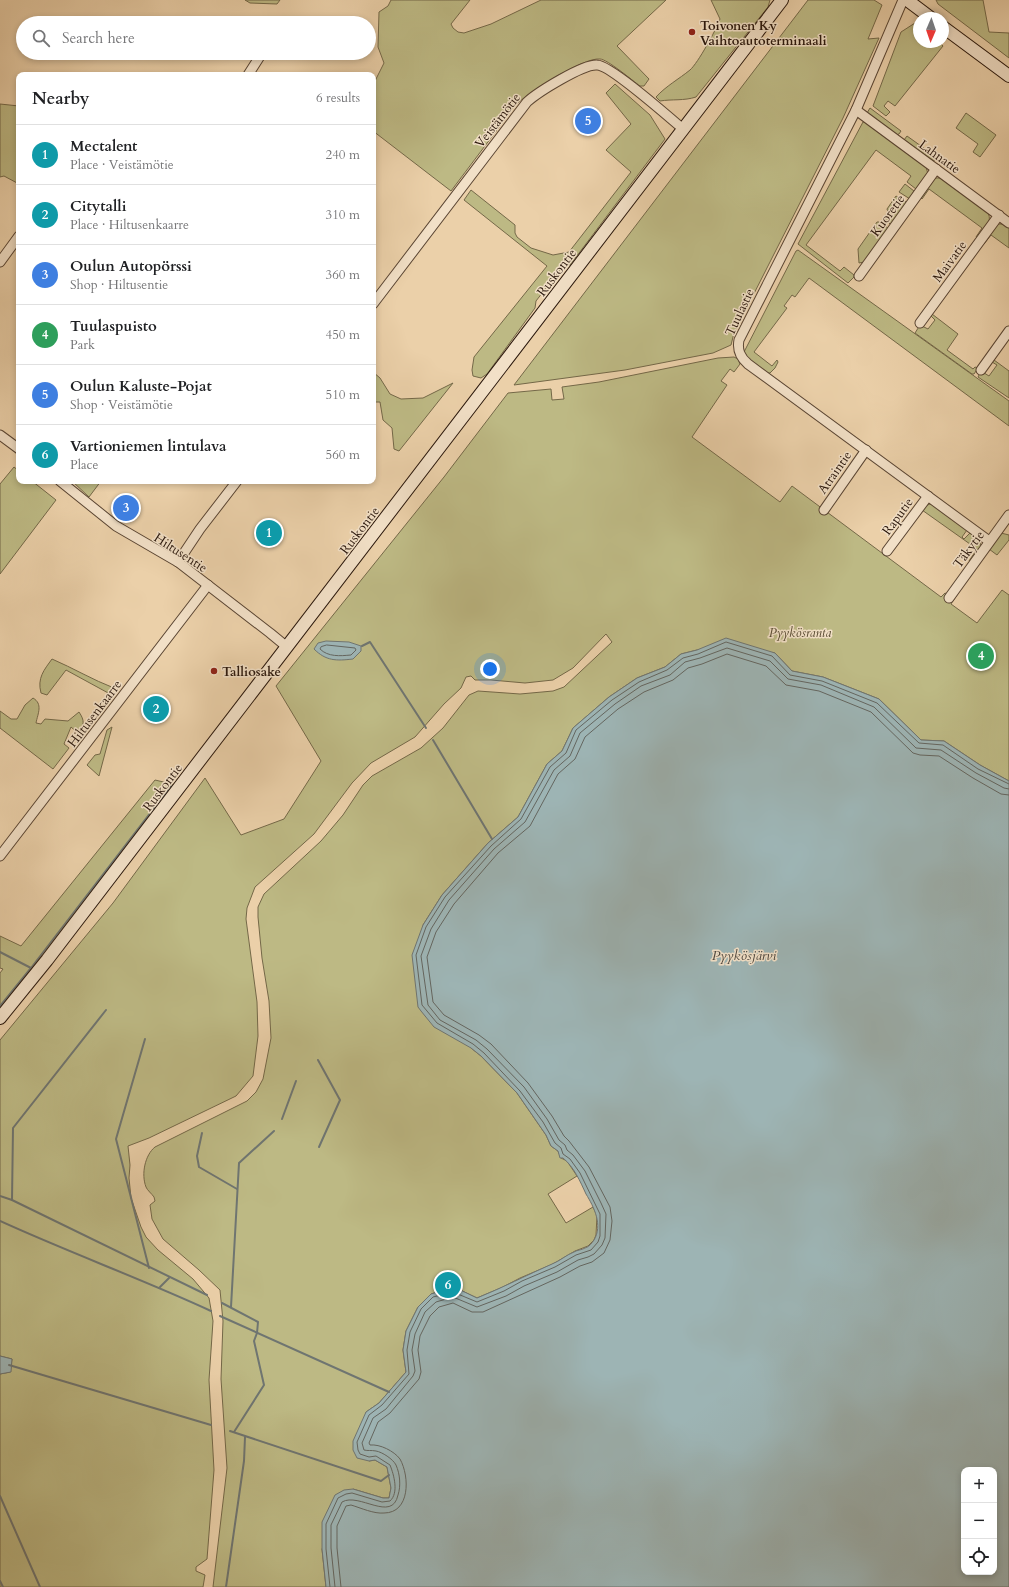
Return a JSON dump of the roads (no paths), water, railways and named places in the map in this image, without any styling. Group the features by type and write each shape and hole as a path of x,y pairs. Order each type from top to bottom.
{"main road":[{"name":"Ruskontie","path":"0,1018 47,960 226,724 287,647 782,0"},
{"path":"906,0 923,12"},
{"path":"949,31 1009,76"}],"street":[{"name":"Tuulastie","path":"903,0 856,110 739,340 737,348 748,364 990,541"},
{"path":"250,72 258,60"},
{"name":"Veistämötie","path":"376,300 527,102 551,84 588,66 600,65 638,92 682,129"},
{"name":"Lahnatie","path":"856,110 1009,223"},
{"name":"Kuoretie","path":"858,276 936,169"},
{"name":"Maivatie","path":"920,323 999,215"},
{"path":"0,262 16,240"},
{"path":"981,370 1009,332"},
{"path":"0,435 16,443"},
{"name":"Atraintie","path":"824,510 866,450"},
{"name":"Hiltusentie","path":"64,484 116,526 178,562 287,647"},
{"path":"178,562 200,529 234,484"},
{"name":"Raputie","path":"887,551 928,496"},
{"name":"Täkytie","path":"949,598 1009,515"},
{"name":"Hiltusenkaarre","path":"0,856 208,585"}],"water":[{"name":"Pyykösjärvi","path":"726,638 775,653 792,671 823,677 879,699 921,740 944,741 980,765 1009,781 1009,1587 326,1587 322,1549 322,1522 335,1495 344,1490 353,1489 383,1498 389,1498 391,1488 387,1467 375,1460 369,1461 357,1458 353,1450 353,1441 366,1412 379,1403 406,1372 403,1350 406,1331 418,1307 431,1294 454,1287 477,1298 496,1290 555,1263 571,1253 588,1247 594,1240 598,1228 598,1222 592,1205 576,1174 563,1158 560,1158 558,1151 551,1146 546,1135 517,1093 481,1056 471,1048 434,1027 418,1007 412,955 423,925 442,895 488,843 518,817 547,764 562,751 573,728 609,697 637,678 665,667 681,654 697,650"},
{"path":"326,641 349,642 361,646 361,651 353,659 341,660 327,658 314,649 318,643"},
{"path":"0,1356 12,1359 11,1372 0,1374"}],"waterway":[{"path":"362,646 370,642 426,728"},
{"path":"433,740 492,839"},
{"path":"0,1006 171,786"},
{"path":"0,952 31,968"},
{"path":"12,1200 13,1128 106,1010"},
{"path":"145,1039 116,1139 149,1268"},
{"path":"318,1060 340,1100 319,1147"},
{"path":"282,1119 296,1081"},
{"path":"231,1307 239,1163 274,1131"},
{"path":"202,1133 197,1156 199,1167 237,1189"},
{"path":"0,1196 12,1200 207,1295"},
{"path":"0,1221 211,1311"},
{"path":"160,1287 169,1278"},
{"path":"222,1303 258,1322 257,1333 254,1341 264,1385 234,1432"},
{"path":"220,1316 389,1392"},
{"path":"9,1365 211,1425"},
{"path":"230,1431 381,1481 389,1475"},
{"path":"226,1587 244,1461 245,1437"},
{"path":"0,1496 40,1587"},
{"path":"0,1581 3,1587"}],"place":[{"name":"Toivonen Ky Vaihtoautoterminaali","path":"692,32"},
{"name":"Oulun Kaluste-Pojat","path":"588,121"},
{"name":"Oulun Autopörssi","path":"126,508"},
{"name":"Mectalent","path":"269,533"},
{"name":"Tuulaspuisto","path":"981,656"},
{"name":"Talliosake","path":"214,671"},
{"name":"Citytalli","path":"156,709"},
{"name":"Vartioniemen lintulava","path":"448,1285"}],"park label":[{"name":"Pyykösranta","path":"800,632"}]}
